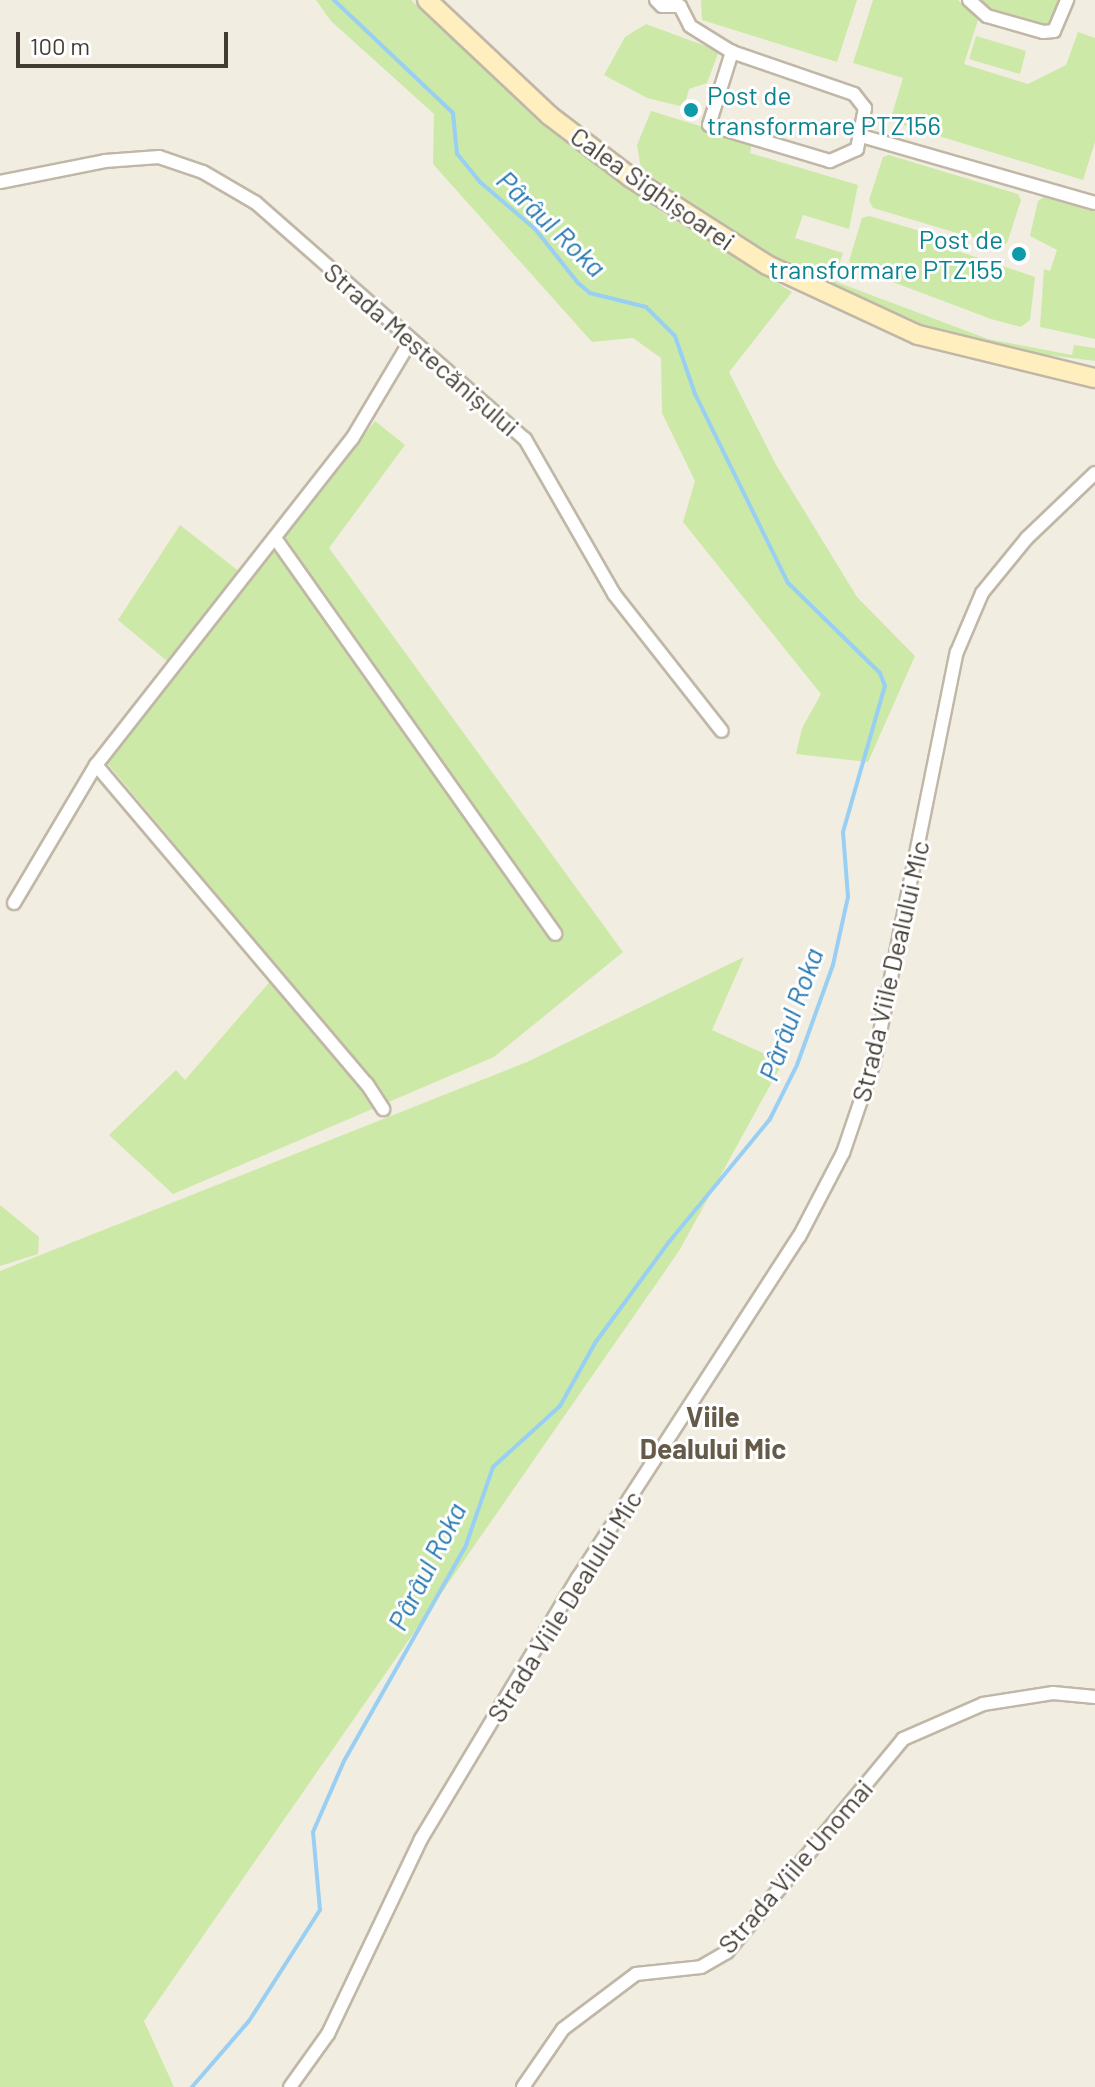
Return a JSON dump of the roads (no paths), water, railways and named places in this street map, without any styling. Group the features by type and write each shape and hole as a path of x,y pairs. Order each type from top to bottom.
{"main road":[{"name":"Calea Sighișoarei","path":"427,0 549,115 630,177 767,265 918,335 1095,378"}],"street":[{"path":"656,0 662,6 681,3 690,26 732,52 854,94 865,108 861,136 846,158 830,161 709,125 732,52"},
{"path":"969,0 987,16 1043,32 1054,31 1067,0"},
{"path":"861,136 1095,203"},
{"name":"Strada Mestecănișului","path":"0,182 129,158 159,157 184,164 256,203 525,439 614,594 722,731"},
{"path":"14,903 96,765 373,411 411,340"},
{"name":"Strada Viile Dealului Mic","path":"290,2087 328,2034 421,1839 578,1578 799,1237 843,1153 874,1062 957,652 982,593 1027,538 1095,473"},
{"path":"275,538 555,934"},
{"path":"96,765 357,1072 383,1109"},
{"name":"Strada Viile Unomai","path":"523,2087 563,2029 636,1974 701,1967 727,1952 903,1739 983,1704 1053,1693 1095,1697"}],"waterway":[{"name":"Pârâul Roka","path":"192,2087 249,2021 320,1910 313,1832 344,1761 466,1545 493,1467 560,1406 595,1343 669,1242 770,1119 797,1065 833,965 848,897 843,832 885,686 880,673 788,583 695,394 675,336 646,307 590,293 578,283 535,229 480,182 457,154 453,113 334,0"}],"place":[{"name":"Post de transformare PTZ156","path":"691,110"},
{"name":"Post de transformare PTZ155","path":"1019,254"}],"district":[{"name":"Viile Dealului Mic","path":"713,1432"}]}
